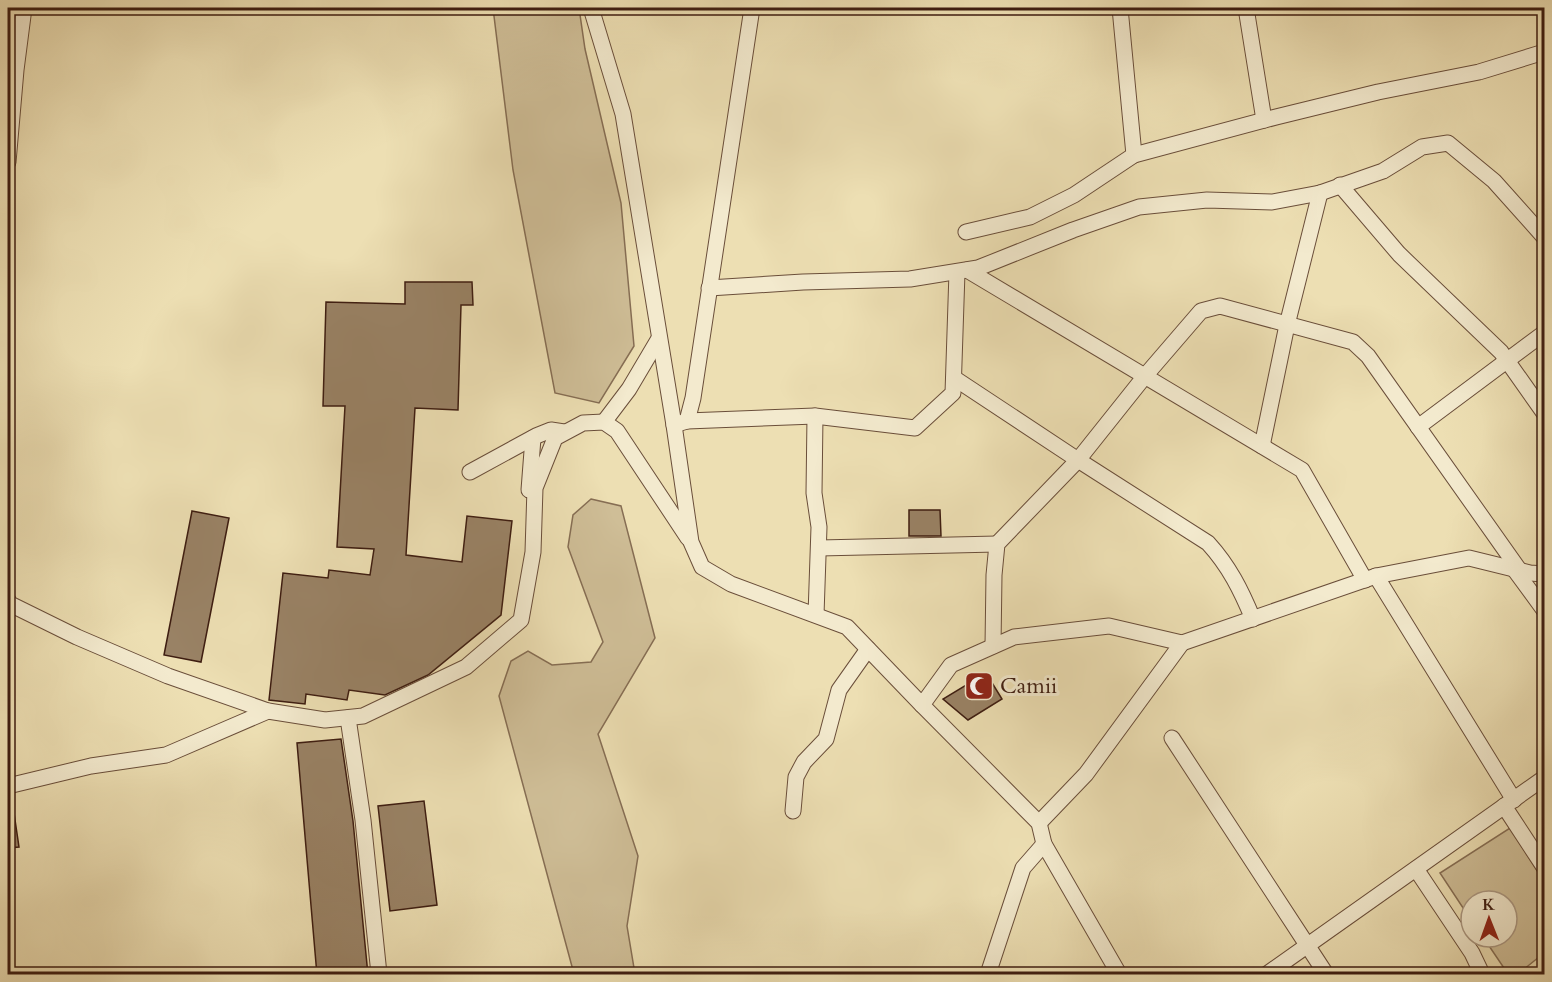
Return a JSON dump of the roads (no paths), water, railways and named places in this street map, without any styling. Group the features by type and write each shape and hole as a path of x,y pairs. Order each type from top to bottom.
{"street":[{"path":"8,162 24,8"},
{"path":"591,8 622,114 658,340 680,423 691,542"},
{"path":"680,423 693,398 752,8"},
{"path":"1120,8 1134,154"},
{"path":"1246,8 1270,118"},
{"path":"966,232 1029,217 1074,195 1134,154 1378,92 1479,72 1545,52"},
{"path":"710,288 803,282 910,279 978,268 1073,230 1139,207 1207,200 1272,202 1320,193 1383,171 1422,147 1448,143 1494,181 1545,237"},
{"path":"1340,185 1399,254 1501,352 1545,413"},
{"path":"1262,446 1287,324 1320,193"},
{"path":"680,423 814,416 915,428 953,393 962,271"},
{"path":"962,271 1302,470 1509,803 1545,867"},
{"path":"993,646 994,574 997,544 1078,460 1144,376 1201,311 1220,306 1353,342 1368,356 1545,610"},
{"path":"1418,427 1545,333"},
{"path":"604,422 629,389 658,340"},
{"path":"954,378 1208,543 1223,559 1237,581 1253,619"},
{"path":"814,416 813,493 819,527 816,615"},
{"path":"8,600 10,604 77,637 168,676 268,711 325,720 363,716 466,667 521,620 533,552 535,488 555,438 583,423 604,422 617,431 691,542 702,567 731,584 847,627 1039,823 1044,844 1119,975"},
{"path":"470,472 552,430 565,432"},
{"path":"533,438 527,516 533,552"},
{"path":"819,548 997,544"},
{"path":"922,705 951,665 1014,637 1109,626 1182,644 1371,578 1469,558 1517,570 1545,574"},
{"path":"1039,823 1086,774 1182,644"},
{"path":"793,811 796,777 804,762 826,739 839,690 868,649"},
{"path":"8,786 91,766 166,754 268,711"},
{"path":"348,718 363,820 379,975"},
{"path":"1172,738 1326,975"},
{"path":"1267,975 1545,778"},
{"path":"988,975 1023,868 1044,844"},
{"path":"1416,869 1472,953 1482,975"}],"place":[{"name":"Camii","path":"979,686"}]}
